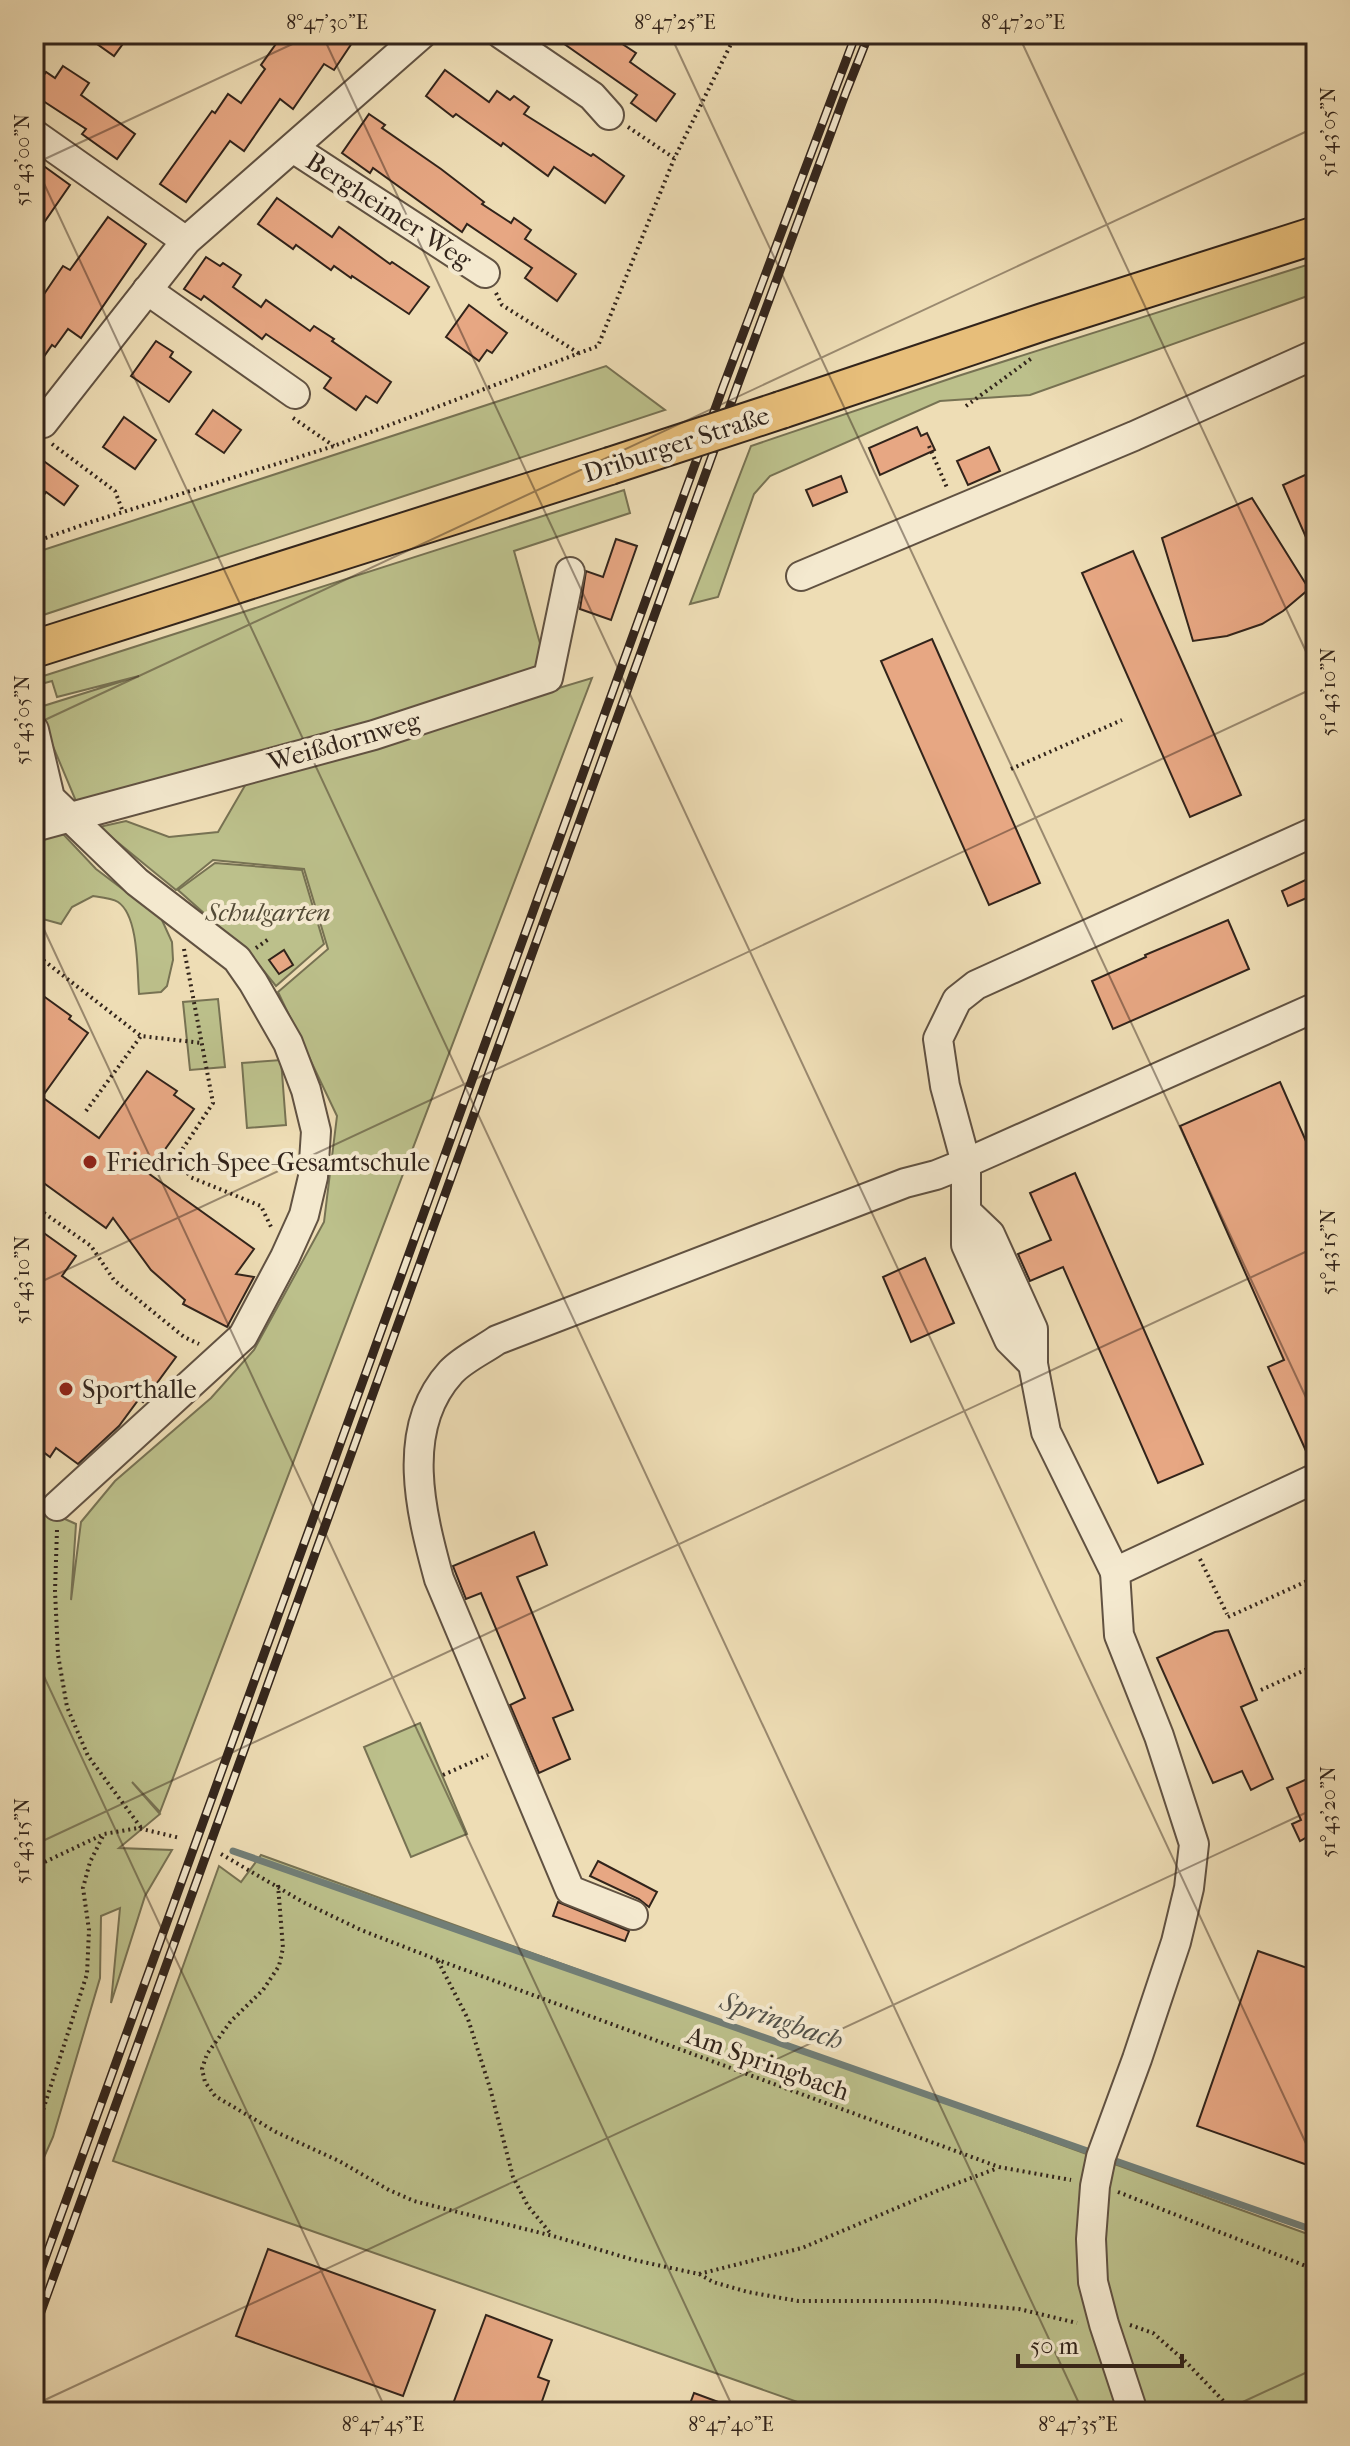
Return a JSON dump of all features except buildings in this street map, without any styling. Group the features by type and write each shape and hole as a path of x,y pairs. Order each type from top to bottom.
{"main road":[{"name":"Driburger Straße","path":"34,649 610,466 1316,235"}],"street":[{"name":"Bergheimer Weg","path":"38,419 186,241 422,34"},
{"path":"501,34 592,96 609,115"},
{"path":"34,134 186,241"},
{"name":"Bergheimer Weg","path":"293,148 485,273"},
{"path":"147,290 289,402"},
{"path":"801,576 1134,436 1316,354"},
{"name":"Weißdornweg","path":"34,827 374,735 548,678 570,572"},
{"path":"34,730 50,798 137,882 237,959 288,1043 306,1090 316,1131 313,1177 304,1215 243,1336 57,1506"},
{"path":"1133,2412 1093,2282 1091,2239 1095,2186 1104,2151 1176,1942 1189,1888 1194,1844 1159,1736 1119,1635 1115,1572 1046,1432 1033,1364 1009,1340 966,1245 966,1163 945,1086 938,1039 957,1000 976,985 1316,831"},
{"path":"633,1915 570,1890 439,1579 419,1485 420,1444 425,1411 452,1371 497,1340 905,1183 966,1163 1316,1007"},
{"path":"1115,1572 1316,1478"}],"path":[{"path":"34,542 334,446 598,346 674,159 736,34"},
{"path":"609,115 674,159"},
{"path":"485,273 502,305 580,354"},
{"path":"966,406 1037,354"},
{"path":"289,402 334,446"},
{"path":"38,419 41,436 115,491 123,512"},
{"path":"929,446 958,510"},
{"path":"1011,769 1122,720"},
{"path":"168,907 187,955 213,1103 178,1156 190,1177 261,1206 285,1257"},
{"path":"34,953 141,1036 202,1043"},
{"path":"86,1111 141,1036"},
{"path":"34,1206 91,1246 114,1280 184,1337 222,1356"},
{"path":"57,1506 55,1604 58,1655 67,1707 88,1756 142,1829"},
{"path":"1190,1537 1227,1616 1316,1577"},
{"path":"1261,1690 1316,1665"},
{"path":"443,1775 510,1745"},
{"path":"34,1867 104,1834 142,1829 180,1838"},
{"path":"34,2138 87,1974 89,1930 83,1888 90,1862 104,1834"},
{"name":"Am Springbach","path":"221,1854 303,1902 361,1930 438,1960 999,2167 1115,2190 1316,2270"},
{"path":"278,1885 283,1948 279,1966 263,1990 231,2021 207,2054 202,2069 205,2082 215,2096 276,2132 414,2201 634,2260 699,2274 713,2282 748,2292 798,2301 934,2301 1019,2309 1086,2325 1130,2325 1153,2333 1234,2412"},
{"path":"438,1960 468,2019 513,2177 528,2206 553,2236"},
{"path":"699,2274 802,2248 999,2167"}],"green space":[{"path":"1316,262 1316,293 1030,395 940,401 770,476 754,494 718,597 690,604 751,446 958,376"},
{"path":"606,366 665,410 34,618 34,553"},
{"path":"624,490 630,513 514,551 543,654 542,669 78,806 37,708 139,676 57,697 52,681 34,686 34,679"},
{"path":"592,678 160,1812 132,1782 160,1814 119,1848 172,1850 145,1896 111,2003 120,1908 101,1916 100,1978 53,2137 34,2180 34,1505 76,1524 71,1600 81,1522 115,1481 211,1398 254,1350 324,1222 337,1116 278,992 328,949 304,869 213,860 176,890 99,827 126,821 169,837 218,832 247,782"},
{"path":"53,828 64,835 96,869 161,918 172,942 173,960 167,986 161,992 139,994 133,931 125,909 118,902 93,896 72,907 61,924 39,918 34,900 34,834"},
{"name":"Schulgarten","path":"215,863 302,870 324,944 276,986 251,955 178,890"},
{"path":"218,999 225,1067 190,1070 183,1002"},
{"path":"281,1060 286,1125 247,1128 242,1063"},
{"path":"420,1723 467,1834 411,1857 364,1747"},
{"path":"261,1855 1316,2237 1316,2412 826,2412 113,2161 219,1866 241,1882"}],"waterway":[{"name":"Springbach","path":"233,1851 1096,2154"},
{"name":"Springbach","path":"1107,2158 1316,2231"}],"railway":[{"path":"34,2289 723,387 856,34"},
{"path":"34,2331 738,384 869,34"}],"place":[{"name":"Friedrich-Spee-Gesamtschule","path":"90,1162"},
{"name":"Sporthalle","path":"66,1389"}]}
